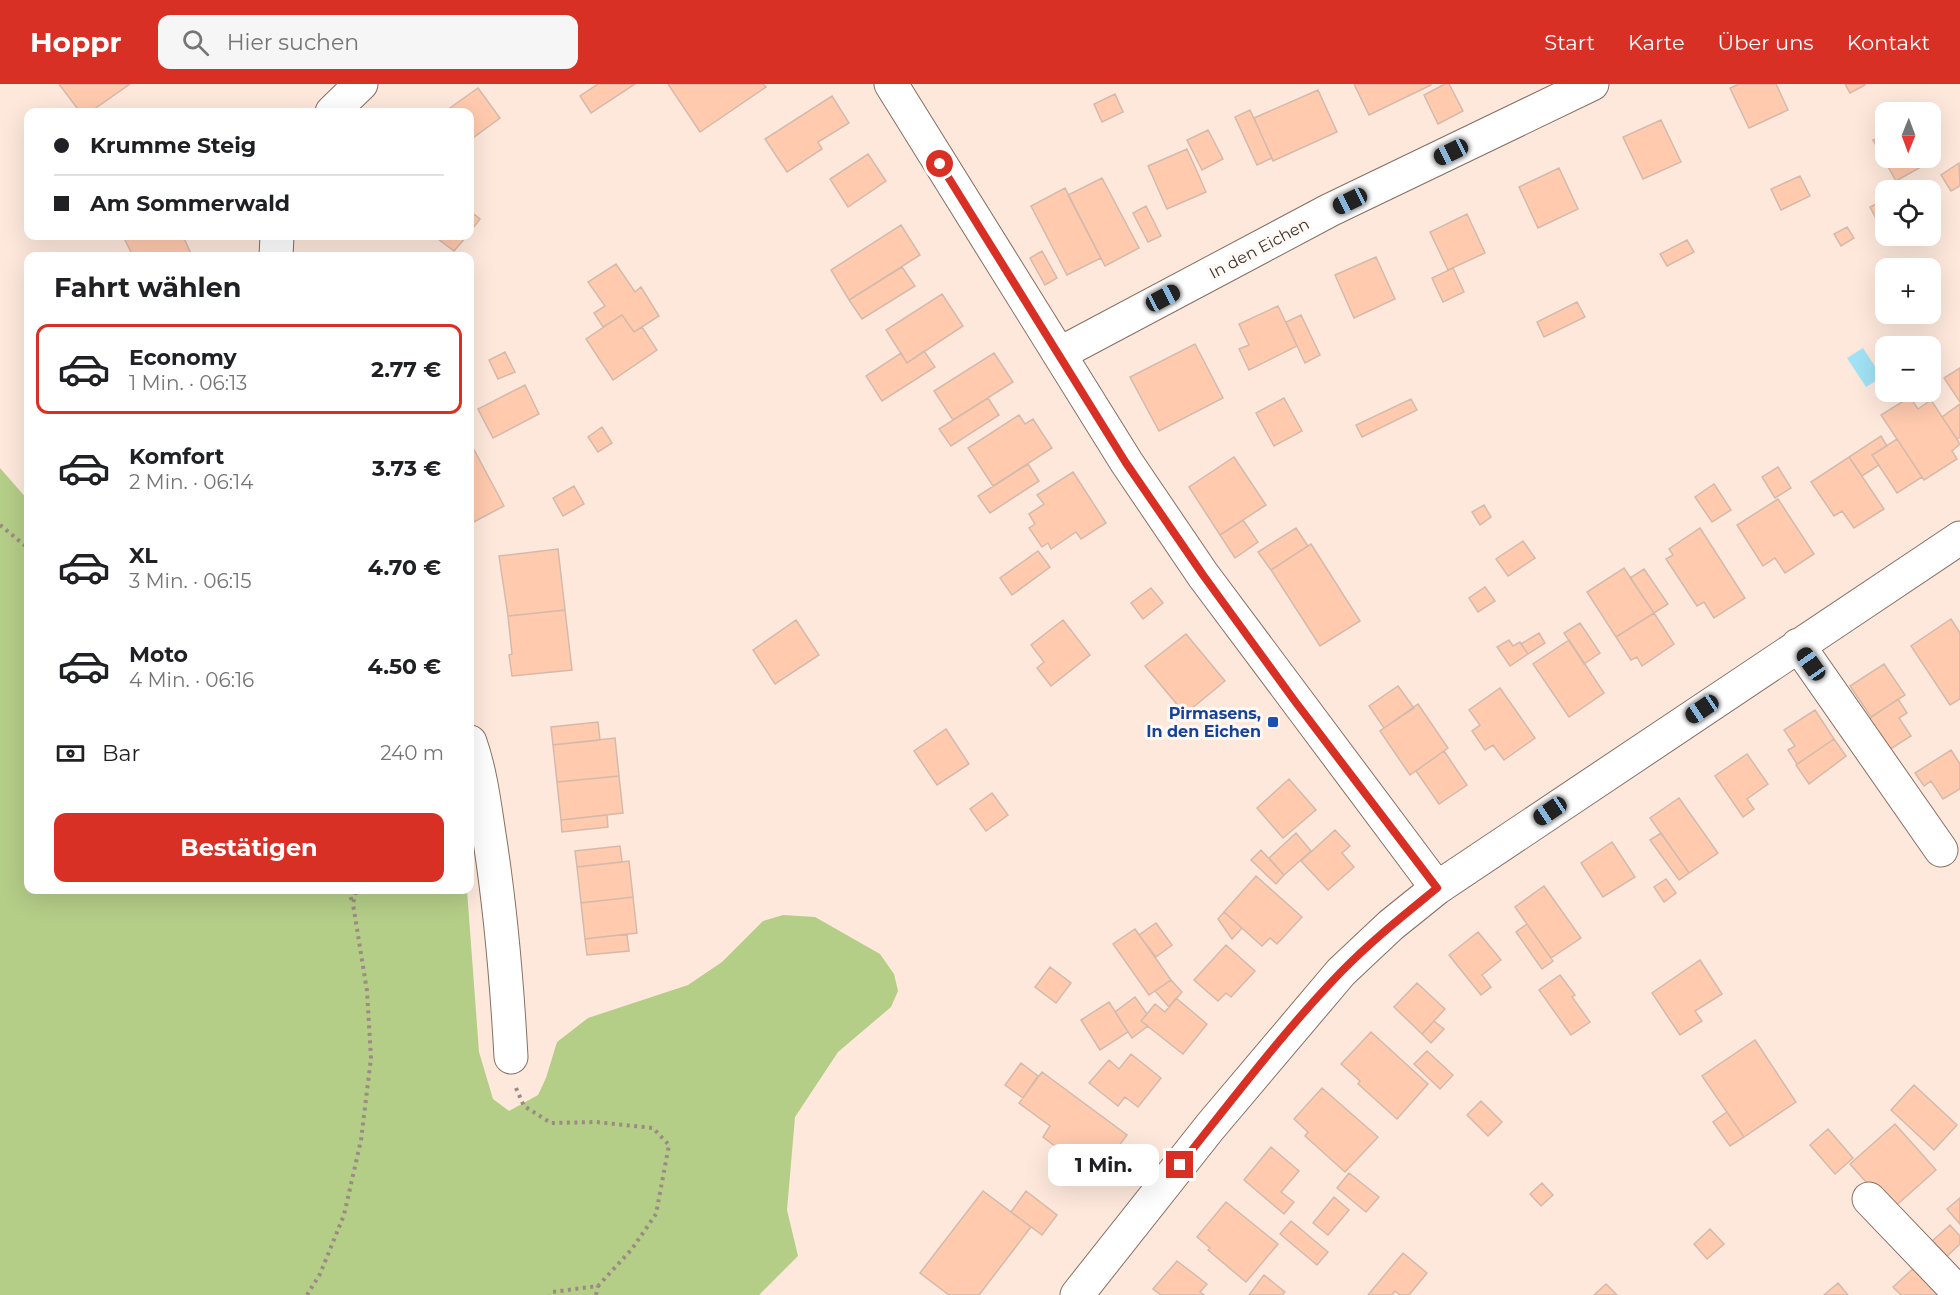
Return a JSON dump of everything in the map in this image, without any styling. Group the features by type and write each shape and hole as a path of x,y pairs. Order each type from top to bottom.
{"street":[{"path":"336,108 361,84"},
{"path":"891,84 1126,463 1203,575 1294,700 1437,888"},
{"name":"In den Eichen","path":"1059,354 1330,210 1592,84"},
{"path":"1077,1295 1210,1127 1341,972 1391,925 1437,888 1960,538"},
{"path":"1798,645 1941,850"},
{"path":"474,760 486,815 497,887 506,970 511,1057"},
{"path":"1869,1199 1960,1294"}],"path":[{"path":"0,525 24,545"},
{"path":"307,1295 320,1274 344,1215 361,1140 371,1058 367,991 349,894"},
{"path":"353,904 355,894"},
{"path":"511,1057 516,1091 524,1106 551,1123 596,1122 653,1128 669,1145 656,1214 632,1249 598,1286 596,1295"},
{"path":"550,1295 552,1292 598,1286"}],"green space":[{"path":"0,468 24,495 24,894 467,894 479,1052 493,1099 509,1111 538,1095 557,1042 588,1018 688,985 722,962 763,921 783,915 815,917 880,954 894,974 898,991 891,1007 838,1052 795,1117 787,1210 798,1256 759,1295 0,1295"}],"water":[{"path":"1863,348 1875,366 1875,381 1866,387 1847,358"}],"building":[{"path":"59,84 130,84 96,108 77,108"},
{"path":"598,84 635,84 591,113 580,96"},
{"path":"668,84 763,84 766,87 700,132"},
{"path":"1354,84 1431,84 1431,85 1369,115"},
{"path":"1449,84 1463,111 1438,124 1424,95"},
{"path":"1739,84 1776,84 1788,110 1749,128 1730,88"},
{"path":"1845,84 1865,84 1865,85 1850,93"},
{"path":"478,88 500,118 474,137 474,108 450,108"},
{"path":"1318,90 1337,132 1273,161 1254,118"},
{"path":"1115,94 1123,112 1102,122 1094,104"},
{"path":"832,96 849,123 818,142 822,149 787,172 765,139"},
{"path":"1250,110 1272,158 1257,165 1235,117"},
{"path":"1661,120 1681,162 1643,179 1623,137"},
{"path":"1208,130 1223,159 1202,170 1187,140"},
{"path":"1187,149 1206,192 1167,209 1148,166"},
{"path":"868,154 886,181 848,207 830,179"},
{"path":"1959,163 1960,186 1951,191 1941,175"},
{"path":"1559,168 1578,209 1538,228 1519,187"},
{"path":"1889,168 1919,168 1898,180 1895,180"},
{"path":"1800,176 1810,196 1781,210 1771,189"},
{"path":"1102,178 1139,248 1105,266 1068,195"},
{"path":"1065,188 1101,258 1067,275 1031,206"},
{"path":"1875,204 1875,216 1870,207"},
{"path":"1146,206 1161,236 1148,242 1133,213"},
{"path":"474,214 480,219 474,227"},
{"path":"1467,214 1485,253 1448,270 1430,232"},
{"path":"901,225 920,255 849,300 831,270"},
{"path":"1847,227 1854,238 1841,246 1834,234"},
{"path":"125,240 185,240 190,252 131,252"},
{"path":"439,240 464,240 454,251"},
{"path":"1687,240 1694,252 1667,266 1660,254"},
{"path":"1042,251 1057,278 1045,285 1030,258"},
{"path":"1376,257 1395,299 1354,318 1335,275"},
{"path":"616,264 635,292 641,287 659,316 634,332 622,315 603,327 594,313 605,306 588,282"},
{"path":"902,267 915,286 862,319 849,300"},
{"path":"1453,268 1464,292 1443,302 1432,278"},
{"path":"942,294 963,326 907,363 886,330"},
{"path":"1577,302 1585,317 1544,337 1537,322"},
{"path":"1278,306 1297,346 1249,370 1239,349 1249,345 1239,324"},
{"path":"622,315 634,332 642,327 657,350 613,380 586,339"},
{"path":"1301,315 1320,355 1305,363 1286,322"},
{"path":"1195,344 1223,398 1159,431 1130,377"},
{"path":"924,351 935,367 882,401 866,376 901,353 907,363"},
{"path":"505,352 515,372 498,379 489,360"},
{"path":"994,353 1013,382 953,420 934,391"},
{"path":"1960,368 1960,402 1944,378"},
{"path":"525,385 539,414 493,438 478,409"},
{"path":"988,398 999,415 951,446 939,429"},
{"path":"1284,398 1302,431 1274,446 1256,413"},
{"path":"1411,399 1417,410 1362,437 1356,425"},
{"path":"1902,402 1913,402 1918,409 1928,402 1932,402 1960,444 1952,451 1957,459 1924,480 1881,415"},
{"path":"1960,404 1960,437 1957,439 1942,417"},
{"path":"1019,415 1025,424 1033,419 1052,448 993,486 968,448"},
{"path":"602,427 612,443 598,452 588,437"},
{"path":"1881,436 1887,446 1872,455 1879,465 1862,476 1849,457"},
{"path":"1897,439 1922,477 1897,493 1872,455"},
{"path":"474,450 504,506 474,522"},
{"path":"1234,457 1266,505 1220,535 1189,487"},
{"path":"1849,457 1884,509 1854,528 1842,511 1834,516 1811,482"},
{"path":"1028,464 1039,481 990,513 978,496"},
{"path":"1778,467 1791,488 1775,498 1762,477"},
{"path":"1073,472 1106,523 1081,539 1076,532 1051,549 1048,543 1042,547 1029,528 1035,524 1029,514 1044,504 1037,495"},
{"path":"1714,484 1731,510 1712,522 1695,497"},
{"path":"574,486 584,504 563,516 553,498"},
{"path":"1778,499 1814,554 1785,573 1775,558 1763,566 1737,525"},
{"path":"1484,505 1491,517 1480,525 1472,512"},
{"path":"1243,520 1258,542 1235,558 1220,535"},
{"path":"1296,528 1308,546 1271,570 1258,552"},
{"path":"1700,528 1745,598 1714,618 1704,602 1697,606 1666,559 1673,555 1669,549"},
{"path":"1523,541 1535,558 1508,576 1496,559"},
{"path":"1311,544 1360,621 1320,646 1271,570"},
{"path":"558,549 565,610 508,616 499,556"},
{"path":"1038,551 1050,567 1012,595 1000,578"},
{"path":"1624,568 1654,613 1616,637 1587,592"},
{"path":"1644,569 1668,604 1654,613 1630,578"},
{"path":"1485,587 1495,601 1478,612 1469,598"},
{"path":"1151,588 1163,603 1143,619 1131,603"},
{"path":"565,610 572,670 512,676 508,616"},
{"path":"1654,613 1674,644 1642,666 1637,657 1631,660 1616,637"},
{"path":"1951,619 1960,633 1960,699 1950,705 1911,646"},
{"path":"796,620 819,655 775,684 753,650"},
{"path":"1063,620 1090,655 1051,686 1037,668 1044,662 1031,645"},
{"path":"1580,623 1600,653 1584,664 1564,633"},
{"path":"1539,633 1545,643 1528,654 1521,644"},
{"path":"1186,634 1225,681 1185,714 1145,666"},
{"path":"1509,640 1513,646 1520,642 1528,654 1510,666 1497,647"},
{"path":"1569,640 1604,693 1569,717 1533,664"},
{"path":"1884,664 1905,695 1871,717 1850,686"},
{"path":"1398,686 1414,708 1384,728 1369,706"},
{"path":"1500,688 1535,738 1504,760 1493,745 1485,750 1472,731 1480,725 1469,710"},
{"path":"1898,699 1907,713 1899,718 1911,736 1889,750 1869,719"},
{"path":"1418,704 1448,748 1410,775 1380,731"},
{"path":"1815,710 1834,739 1797,764 1788,750 1795,746 1784,730"},
{"path":"598,722 600,740 553,745 551,727"},
{"path":"946,729 969,764 937,785 914,751"},
{"path":"615,738 619,776 557,782 553,745"},
{"path":"1834,739 1846,756 1809,784 1796,765"},
{"path":"1951,750 1960,764 1960,789 1943,799 1931,781 1924,786 1915,773"},
{"path":"1444,751 1467,785 1439,804 1416,771"},
{"path":"1747,754 1768,784 1747,799 1754,809 1743,817 1715,776"},
{"path":"619,776 623,813 561,820 557,782"},
{"path":"1289,779 1316,810 1283,838 1257,808"},
{"path":"992,793 1008,815 986,831 970,809"},
{"path":"1679,798 1718,853 1689,873 1650,818"},
{"path":"607,815 608,827 562,832 561,820"},
{"path":"1335,830 1350,846 1342,853 1354,867 1328,890 1301,861"},
{"path":"1296,833 1311,851 1284,875 1269,858"},
{"path":"1661,833 1689,873 1679,880 1650,840"},
{"path":"1612,842 1635,877 1603,897 1581,863"},
{"path":"620,846 622,862 577,867 575,851"},
{"path":"1261,850 1284,875 1276,884 1251,860"},
{"path":"629,861 633,897 581,903 577,867"},
{"path":"1256,876 1302,917 1277,944 1270,938 1262,946 1224,912"},
{"path":"1666,879 1676,893 1664,902 1654,887"},
{"path":"1544,886 1581,938 1551,958 1515,907"},
{"path":"633,897 637,933 585,939 581,903"},
{"path":"1224,912 1242,928 1232,939 1218,919"},
{"path":"1156,923 1172,945 1156,957 1139,935"},
{"path":"1527,924 1553,961 1542,969 1516,932"},
{"path":"1135,929 1171,980 1149,995 1113,944"},
{"path":"1478,932 1501,960 1482,975 1491,987 1481,995 1449,955"},
{"path":"627,934 629,951 587,955 585,939"},
{"path":"1226,945 1255,971 1231,997 1226,993 1218,1001 1194,980"},
{"path":"1700,960 1722,994 1695,1011 1702,1021 1680,1035 1652,993"},
{"path":"1050,967 1071,983 1056,1003 1035,987"},
{"path":"1560,975 1575,995 1572,997 1590,1022 1571,1035 1539,990"},
{"path":"1171,980 1182,992 1169,1007 1155,991"},
{"path":"1417,983 1445,1009 1422,1034 1394,1007"},
{"path":"1135,997 1147,1014 1141,1021 1148,1026 1132,1038 1115,1012"},
{"path":"1176,998 1207,1024 1183,1054 1141,1021 1155,1004 1165,1012"},
{"path":"1109,1002 1128,1032 1100,1050 1081,1020"},
{"path":"1434,1021 1444,1029 1431,1043 1422,1034"},
{"path":"1371,1032 1428,1084 1397,1119 1358,1084 1360,1081 1341,1064"},
{"path":"1755,1040 1796,1102 1744,1137 1702,1076"},
{"path":"1427,1051 1453,1075 1440,1089 1414,1064"},
{"path":"1131,1054 1161,1078 1138,1107 1125,1097 1118,1106 1089,1083 1109,1060 1119,1069"},
{"path":"1021,1063 1038,1076 1023,1098 1005,1085"},
{"path":"1042,1072 1127,1135 1096,1177 1043,1137 1050,1126 1019,1103"},
{"path":"1914,1085 1957,1125 1934,1150 1891,1110"},
{"path":"1322,1088 1378,1137 1345,1172 1305,1136 1308,1132 1294,1119"},
{"path":"1481,1101 1502,1122 1488,1136 1467,1115"},
{"path":"1727,1112 1744,1137 1730,1146 1713,1122"},
{"path":"1895,1124 1936,1170 1891,1210 1850,1164"},
{"path":"1828,1129 1853,1158 1835,1174 1810,1145"},
{"path":"1271,1147 1299,1171 1281,1192 1294,1202 1284,1214 1244,1180"},
{"path":"1349,1173 1379,1197 1366,1212 1337,1188"},
{"path":"1542,1183 1553,1195 1541,1206 1530,1194"},
{"path":"983,1191 1031,1227 979,1295 949,1295 920,1273"},
{"path":"1026,1191 1057,1215 1042,1235 1011,1212"},
{"path":"1334,1197 1349,1210 1328,1235 1313,1223"},
{"path":"1960,1198 1960,1224 1947,1209"},
{"path":"1226,1202 1278,1244 1246,1282 1208,1250 1210,1248 1197,1237"},
{"path":"1291,1221 1328,1252 1317,1265 1280,1234"},
{"path":"1950,1225 1960,1236 1960,1244 1945,1258 1930,1243"},
{"path":"1710,1229 1724,1244 1707,1259 1694,1244"},
{"path":"1403,1253 1427,1273 1409,1295 1400,1295 1395,1291 1392,1295 1368,1295"},
{"path":"1177,1261 1207,1284 1200,1292 1204,1295 1161,1295 1153,1289"},
{"path":"1915,1267 1940,1295 1901,1295 1893,1287"},
{"path":"1264,1275 1285,1292 1282,1295 1249,1295"},
{"path":"1838,1283 1848,1295 1824,1295"},
{"path":"1606,1284 1617,1295 1594,1295"}],"place":[{"name":"Pirmasens, In den Eichen","path":"1273,722"}],"route":[{"path":"940,164 1126,463 1203,575 1294,700 1437,888 1391,925 1341,972 1180,1165"}]}
